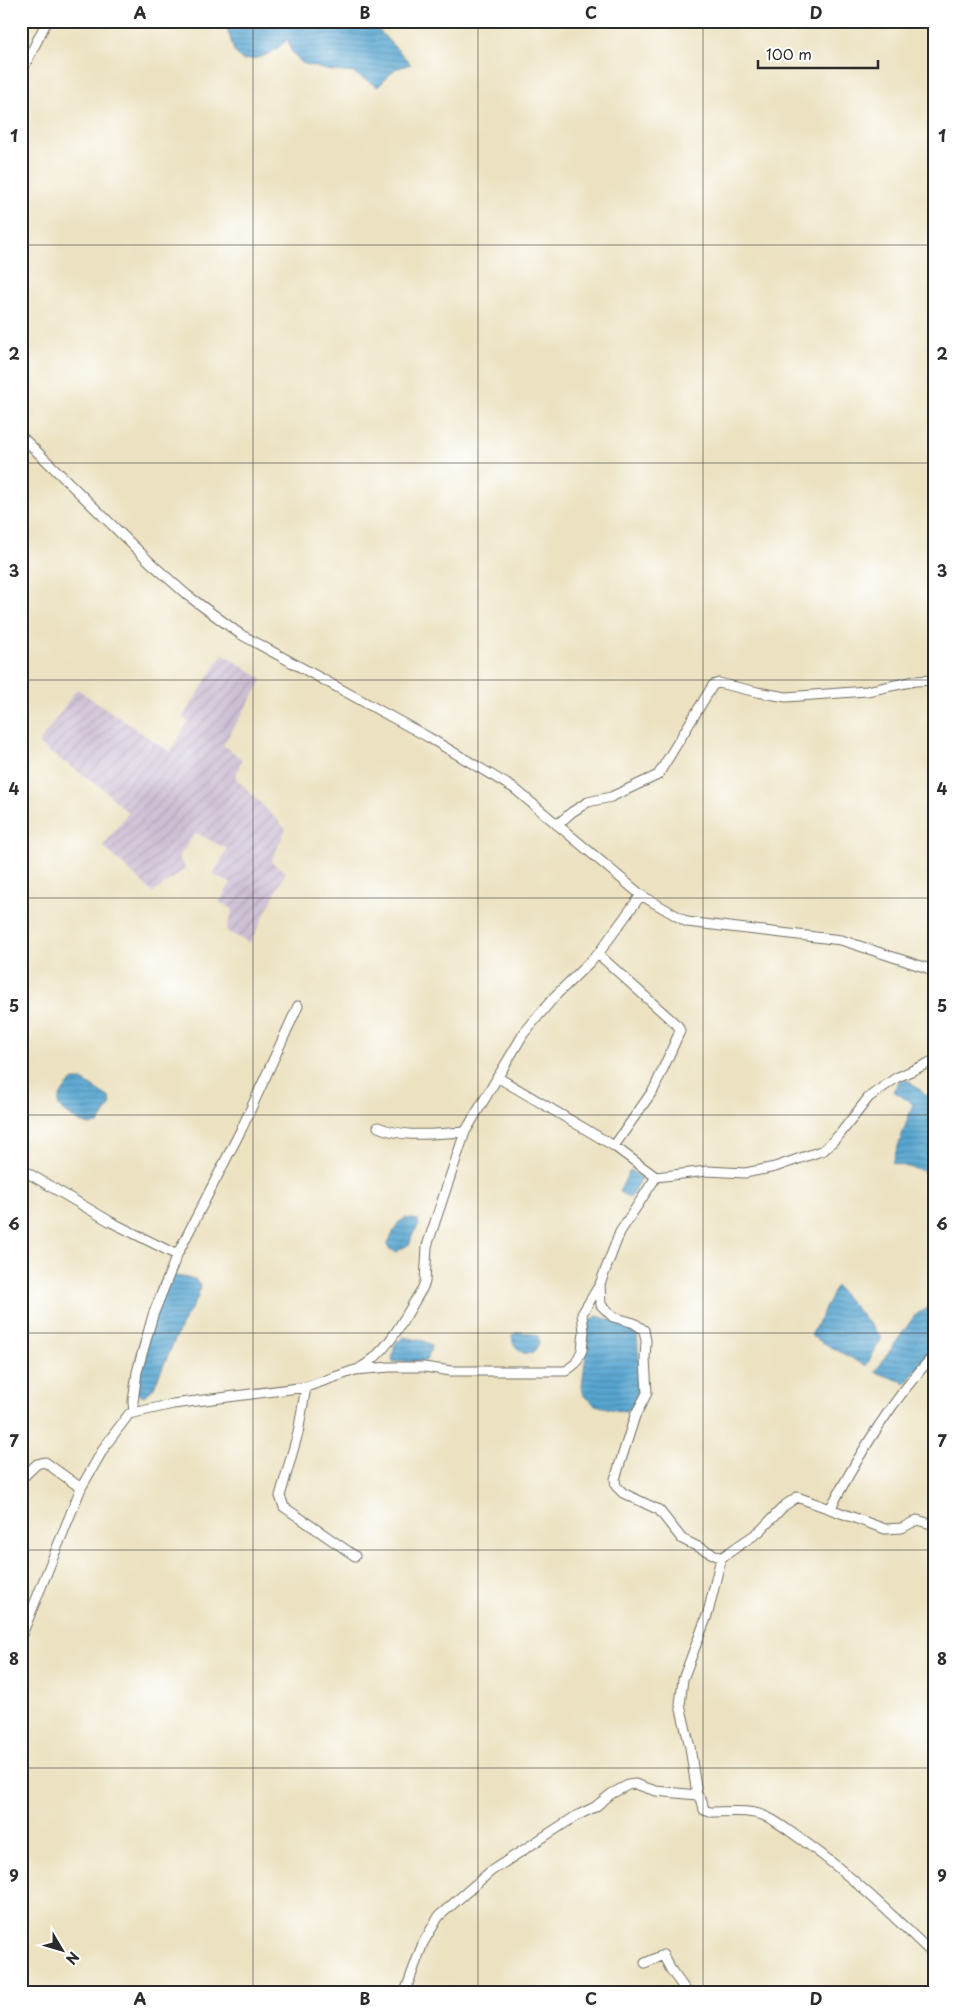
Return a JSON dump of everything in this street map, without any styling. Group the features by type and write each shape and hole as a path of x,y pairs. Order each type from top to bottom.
{"street":[{"path":"21,73 47,21"},
{"path":"21,436 152,564 187,595 240,634 428,737 515,789 641,895 687,922 841,940 927,968 935,973"},
{"path":"557,825 572,812 588,802 612,797 658,775 713,685 718,682 786,697 867,691 916,681 935,680"},
{"path":"21,1637 81,1488 119,1426 129,1414 173,1404 306,1387 355,1370 370,1363 380,1353 425,1282 427,1246 465,1132 524,1033 556,996 598,954 641,895"},
{"path":"598,954 678,1026 680,1032 654,1089 614,1146"},
{"path":"134,1412 133,1402 138,1372 153,1315 178,1255 242,1128 298,1006"},
{"path":"497,1077 614,1146 656,1177 706,1171 744,1173 775,1167 824,1150 840,1134 869,1097 896,1078 935,1060"},
{"path":"378,1127 392,1133 401,1134 465,1132"},
{"path":"21,1169 111,1222 178,1255"},
{"path":"355,1370 390,1366 452,1370 566,1371 576,1363 582,1350 584,1332 582,1314 600,1284 620,1232 656,1177"},
{"path":"600,1284 601,1305 612,1317 634,1323 644,1330 646,1342 647,1393 635,1416 627,1439 615,1479 616,1486 623,1493 659,1510 682,1539 721,1558"},
{"path":"830,1509 853,1467 897,1401 918,1372 935,1354"},
{"path":"306,1387 298,1432 280,1496 281,1502 290,1511 300,1516 355,1556"},
{"path":"21,1479 37,1464 45,1462 81,1488"},
{"path":"935,1525 918,1520 902,1528 885,1529 798,1497 784,1506 760,1531 721,1558 708,1613 683,1679 680,1705 690,1747 697,1795 702,1802 704,1810 710,1812 754,1813 766,1816 836,1865 935,1956"},
{"path":"405,1992 423,1943 439,1916 491,1871 576,1816 595,1808 611,1794 628,1785 635,1784 656,1791 697,1795"},
{"path":"645,1963 663,1955 686,1992"}],"shaded area":[{"path":"223,654 263,679 223,745 242,759 235,777 286,829 271,862 286,872 250,943 226,931 233,909 219,902 231,883 213,875 227,849 196,833 178,857 186,868 153,893 103,846 128,813 102,788 38,744 77,689 170,752 188,722 183,717"}],"water":[{"path":"225,21 370,21 411,64 395,69 378,87 354,73 326,70 302,63 291,51 288,39 267,54 242,60 234,51"},
{"path":"74,1080 82,1080 110,1098 111,1104 98,1124 92,1125 81,1122 71,1117 58,1106 63,1091"},
{"path":"900,1080 908,1080 935,1102 935,1174 892,1163 913,1104 893,1091"},
{"path":"630,1170 641,1178 630,1198 619,1192"},
{"path":"405,1218 418,1220 419,1225 412,1235 410,1244 396,1252 389,1249 387,1245 398,1223"},
{"path":"170,1275 195,1279 200,1285 198,1297 182,1324 153,1389 144,1396 136,1393 136,1362 143,1326 151,1310 155,1293 161,1282"},
{"path":"836,1286 882,1338 866,1366 811,1336"},
{"path":"935,1304 935,1347 906,1383 875,1372 915,1315"},
{"path":"597,1316 621,1323 637,1333 641,1391 630,1409 623,1412 595,1405 584,1396 582,1387 587,1345 587,1325"},
{"path":"518,1332 538,1336 539,1343 534,1352 524,1353 515,1346 512,1335"},
{"path":"404,1337 424,1341 431,1345 426,1361 393,1362 395,1344"}]}
